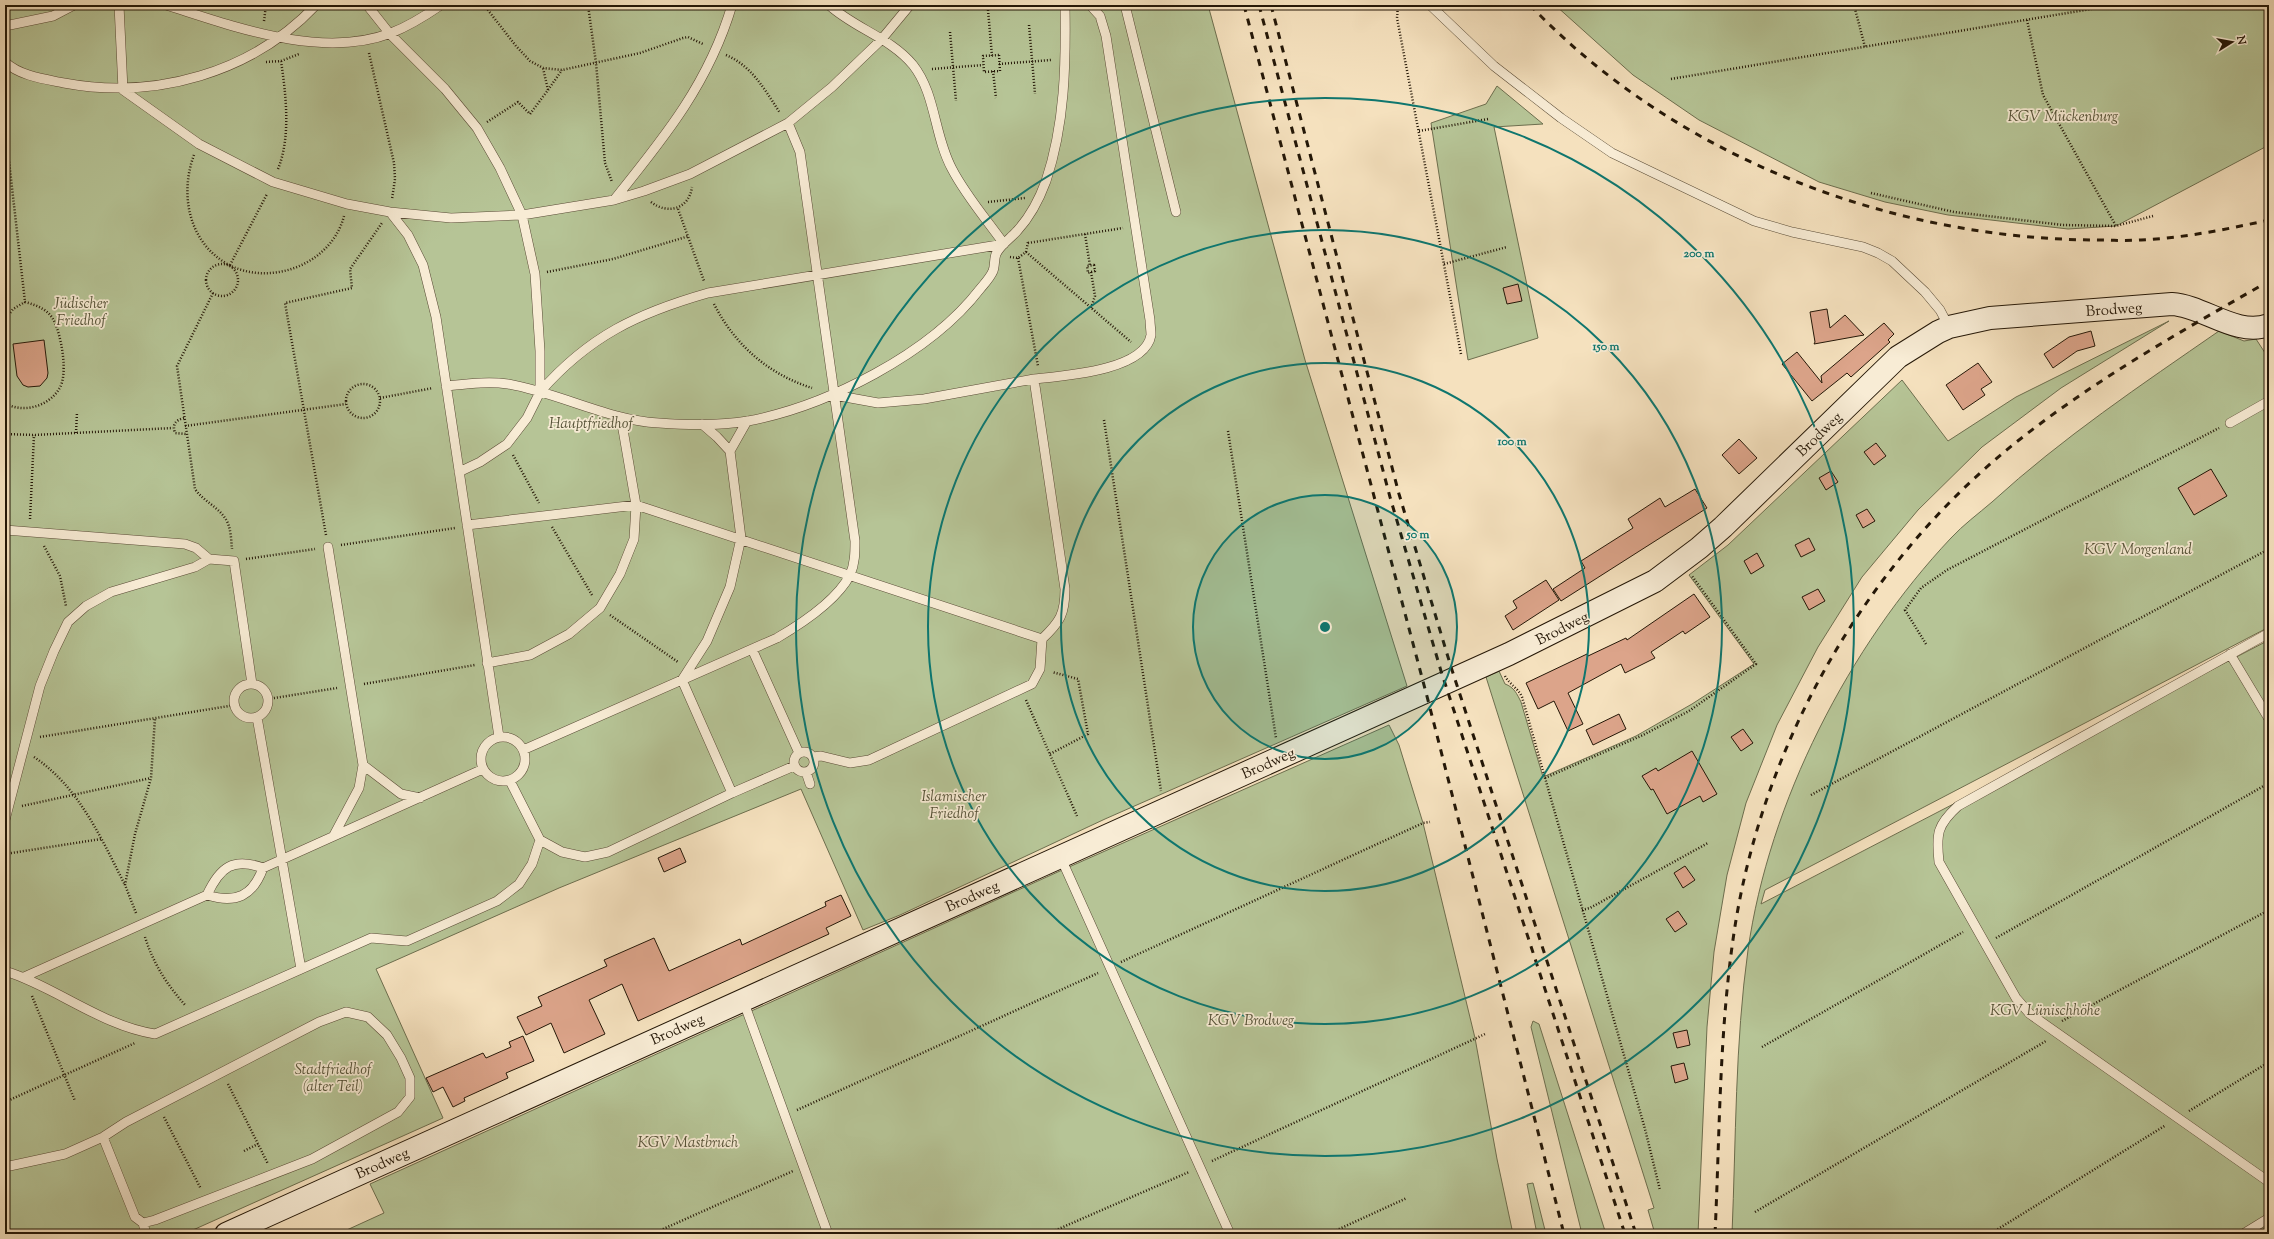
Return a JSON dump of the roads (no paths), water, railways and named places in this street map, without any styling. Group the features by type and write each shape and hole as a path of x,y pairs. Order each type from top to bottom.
{"street":[{"name":"Brodweg","path":"226,1234 1164,809 1498,660 1655,581 1682,562 1723,527 1898,357 1929,337 1949,327 1990,318 2172,304 2195,308 2226,323 2241,326 2269,325"}],"lane":[{"path":"5,26 53,16 74,5"},
{"path":"119,5 123,90"},
{"path":"166,5 279,39 332,43 366,40 390,34 415,22 441,5"},
{"path":"5,62 11,67 38,78 78,86 123,90 169,83 202,76 254,55 279,39 316,5"},
{"path":"367,5 390,34 445,89 477,128 500,168 522,215 535,274 540,344 540,392"},
{"path":"614,200 666,136 693,95 715,50 732,5"},
{"path":"829,5 896,49 917,70 924,82 932,104 938,136 952,170 1004,244"},
{"path":"123,90 199,144 272,182 346,204 390,212 452,218 522,215 614,200 644,191 690,174 788,123 832,87 881,40 910,5"},
{"path":"446,386 477,383 507,384 540,392 620,418 658,423 702,424 747,421 834,395 887,367 931,337 968,304 993,271 996,253 1031,214 1046,181 1057,139 1063,100 1066,59 1065,5"},
{"path":"834,395 878,403 924,399 1109,367 1126,362 1142,351 1151,336 1136,226 1106,36 1100,16 1090,5"},
{"path":"1125,5 1176,212"},
{"path":"1430,5 1494,66 1561,118 1612,153 1754,220 1792,232 1863,247 1878,253 1892,261 1925,292 1940,310 1949,327"},
{"path":"523,750 752,649 802,623 829,600 850,575 854,559 855,541 800,152 788,123"},
{"path":"390,212 408,235 423,265 436,317 498,737"},
{"path":"459,472 480,462 507,444 527,418 540,392 560,370 586,348 621,325 663,306 708,293 1004,244"},
{"path":"794,766 795,756 804,752 813,757 821,756 850,763 868,760 1032,684 1040,669 1042,639 1056,626 1065,610 1066,589 1037,379"},
{"path":"2230,423 2269,401"},
{"path":"487,663 530,655 569,634 600,608 620,574 634,538 636,505 620,418"},
{"path":"682,680 688,668 707,641 730,587 741,538 730,451 747,421"},
{"path":"702,424 730,451"},
{"path":"467,525 636,505 741,538 1042,639"},
{"path":"5,530 185,544 196,548 209,559"},
{"path":"328,547 349,686 363,765 359,788 334,835"},
{"path":"5,820 40,686 54,651 68,622 86,606 110,592 195,567 209,559 234,561 252,684"},
{"path":"2269,633 1965,802 1944,818 1937,843 1939,862 2016,998 2030,1014 2269,1182"},
{"path":"752,649 799,753"},
{"path":"2230,654 2269,719"},
{"path":"682,680 732,793"},
{"path":"252,684 262,688 268,699 265,710 256,717 242,715 235,705 237,692 246,685 252,684"},
{"path":"256,717 300,969"},
{"path":"498,737 508,738 517,742 523,750 525,762 520,774 510,780 500,782 490,778 482,769 481,755 488,743 498,737"},
{"path":"794,766 801,772 806,772 812,769 814,763 813,757"},
{"path":"363,765 401,794 420,798"},
{"path":"510,780 540,840 562,852 585,857 608,852 732,793 794,766"},
{"path":"207,895 214,880 224,869 236,863 249,863 263,868 482,769"},
{"path":"806,772 810,784"},
{"path":"5,971 24,977 39,986 136,1031 156,1034 372,938 407,941 497,901 519,884 532,864 540,840"},
{"path":"1060,856 1230,1234"},
{"path":"24,977 207,895 221,899 237,898 250,891 258,883 263,868"},
{"path":"743,1000 828,1234"},
{"path":"5,1167 65,1154 103,1137 319,1022 346,1012 368,1017 387,1035 402,1058 410,1078 410,1097 398,1112 312,1159 207,1201 143,1223"},
{"path":"103,1137 135,1217 143,1223 146,1234"},
{"path":"2243,1234 2269,1218"}],"railway":[{"path":"1244,5 1429,704 1564,1234"},
{"path":"1259,5 1390,497 1441,671 1625,1234"},
{"path":"1271,5 1399,494 1451,667 1636,1234"},
{"path":"1530,5 1587,58 1650,105 1717,145 1788,178 1862,205 1938,224 2016,236 2093,240 2157,239 2222,230 2269,220"},
{"path":"1715,1234 1723,1038 1730,959 1736,920 1751,849 1774,780 1802,713 1837,649 1877,588 1922,532 1973,480 2028,433 2086,391 2146,353 2269,281"}],"park label":[{"name":"KGV Mückenburg","path":"2063,116"},
{"name":"Jüdischer Friedhof","path":"81,312"},
{"name":"Hauptfriedhof","path":"591,423"},
{"name":"KGV Morgenland","path":"2138,549"},
{"name":"Islamischer Friedhof","path":"954,804"},
{"name":"KGV Lünischhöhe","path":"2045,1010"},
{"name":"KGV Brodweg","path":"1251,1020"},
{"name":"Stadtfriedhof (alter Teil)","path":"333,1078"},
{"name":"KGV Mastbruch","path":"688,1142"}]}
